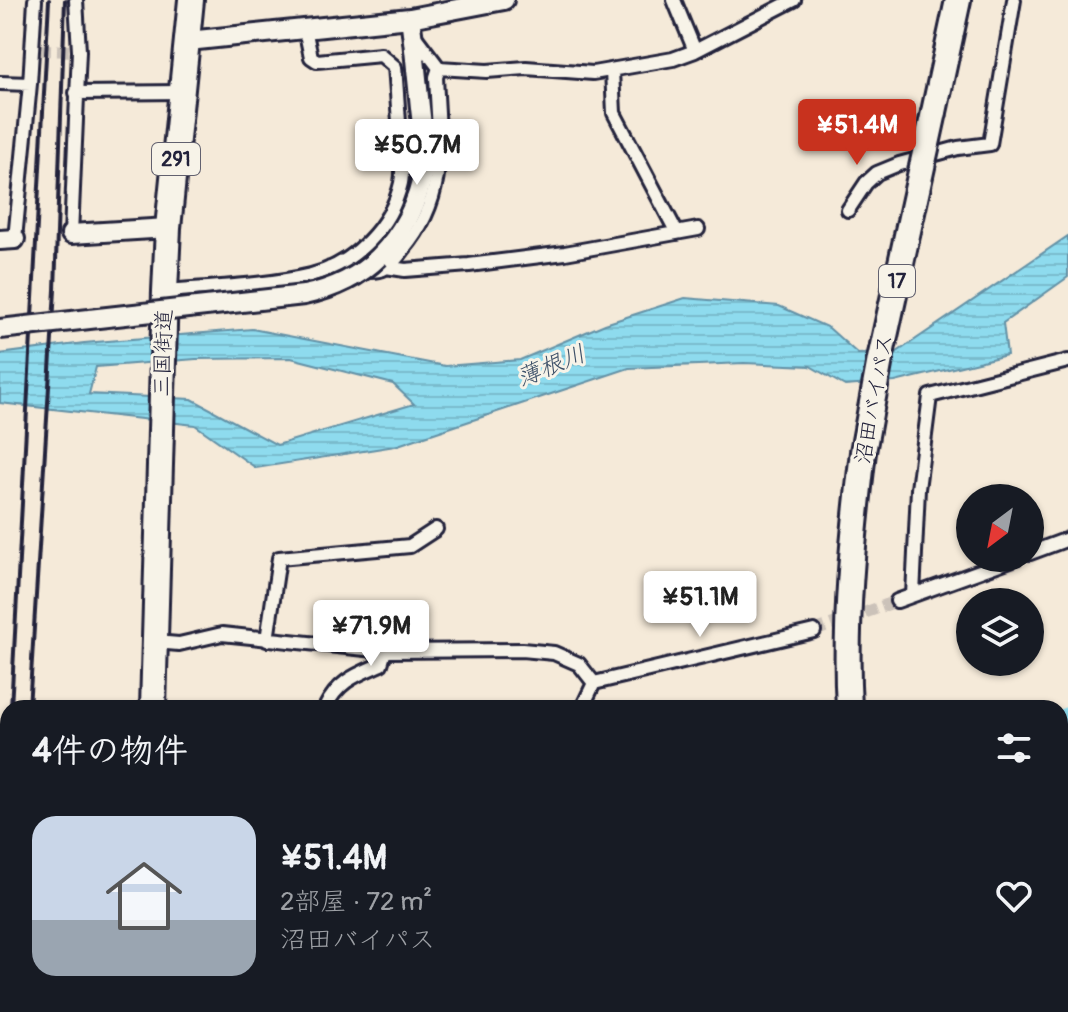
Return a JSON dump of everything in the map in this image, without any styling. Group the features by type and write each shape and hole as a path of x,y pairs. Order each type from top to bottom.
{"highway":[{"name":"三国街道","path":"153,700 163,317 168,228 191,0"},
{"name":"沼田バイパス","path":"849,700 851,565 863,452 880,359 958,0"}],"main road":[{"path":"188,41 305,29 411,25 504,0"},
{"path":"0,329 304,295 321,292 383,262 409,214 423,171 411,25"},
{"path":"71,234 168,228"}],"street":[{"path":"7,239 36,49 35,0"},
{"path":"71,234 76,0"},
{"path":"674,0 695,51"},
{"path":"439,68 487,71 526,68 593,73 673,59 695,51 794,0"},
{"path":"848,210 866,183 877,173 958,148 990,144 1014,0"},
{"path":"411,25 439,68"},
{"path":"165,291 312,275 361,250 386,217 401,183 395,67 381,55 317,61 311,57 305,29"},
{"path":"328,268 379,271 383,262 414,237 424,221 437,183 440,159 436,77 439,68"},
{"path":"612,70 614,113 677,233"},
{"path":"0,83 30,84"},
{"path":"76,93 183,92"},
{"path":"383,262 405,270 469,265 565,253 698,229"},
{"path":"913,595 918,489 930,396 1068,361"},
{"path":"267,640 279,558 410,546 436,529"},
{"path":"1044,548 1068,539"},
{"path":"897,601 977,572"},
{"path":"594,683 814,631"},
{"path":"155,642 179,644 222,634 385,651 522,650 554,653 579,664 594,683"},
{"path":"329,700 349,678 381,664 385,651"},
{"path":"586,700 594,683"}],"water":[{"name":"薄根川","path":"1068,236 1068,277 1003,323 1007,355 895,382 845,386 810,366 744,363 629,368 395,446 256,468 195,425 0,403 0,354 84,343 252,329 445,366 520,360 605,324 685,298 779,306 829,328 858,354 897,352","holes":["291,358 393,384 414,404 277,445 192,399 89,394 96,367 196,359"]}],"tunnel":[{"path":"39,50 75,51"},
{"path":"814,631 897,601"}],"railway":[{"path":"11,700 49,0"},
{"path":"29,700 55,290 65,0"}]}
